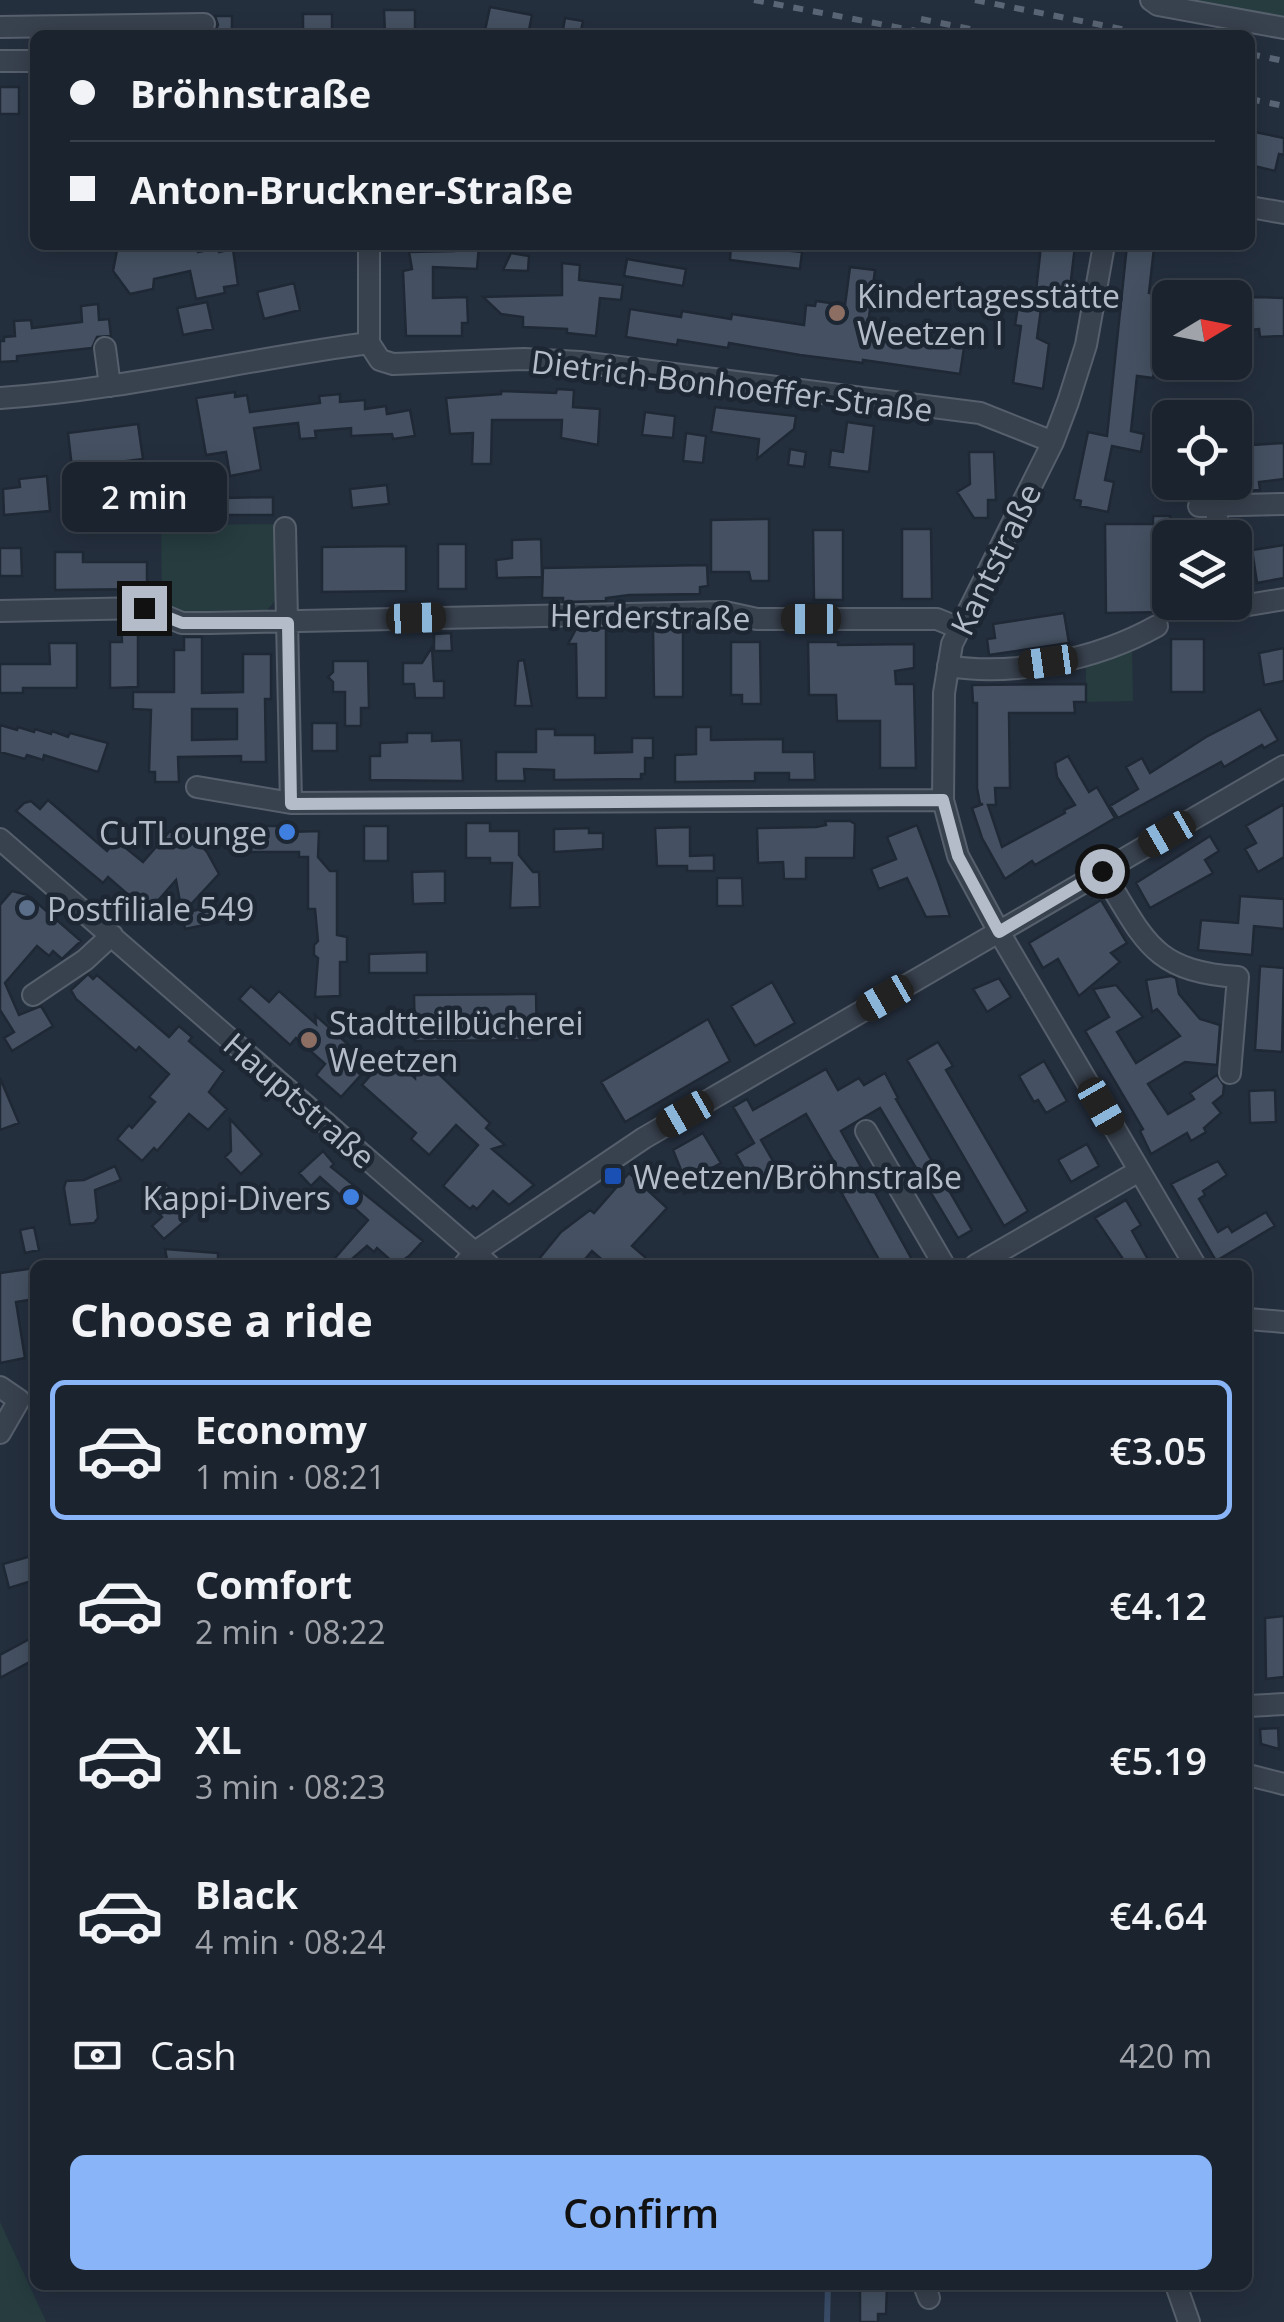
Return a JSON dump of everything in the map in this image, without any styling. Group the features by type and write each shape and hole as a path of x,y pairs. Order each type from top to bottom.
{"street":[{"path":"1151,0 1158,5 1284,28"},
{"path":"0,27 204,24"},
{"path":"0,61 30,62"},
{"path":"1255,208 1284,213"},
{"path":"0,398 110,386 287,354 369,344 369,250"},
{"name":"Kantstraße","path":"1103,250 1086,345 1053,442 959,628 944,693 943,800 958,856 999,932 1193,1260"},
{"name":"Dietrich-Bonhoeffer-Straße","path":"369,344 380,360 393,364 524,359 580,362 980,413 1053,442"},
{"path":"106,348 110,386"},
{"path":"1212,520 1208,506 1284,504"},
{"path":"284,528 291,804"},
{"path":"1252,604 1284,599"},
{"name":"Herderstraße","path":"0,611 146,608 182,623 725,612 756,619 937,618 959,628"},
{"path":"948,666 981,671 1082,657 1156,626"},
{"path":"477,1260 624,1150 1284,766"},
{"path":"197,787 291,804 943,800"},
{"name":"Hauptstraße","path":"0,839 112,934 475,1260"},
{"path":"1102,871 1153,950 1198,974 1238,977 1230,1073"},
{"path":"33,995 85,960 112,934"},
{"path":"866,1131 941,1260"},
{"path":"985,1260 1139,1170"},
{"path":"1252,1319 1284,1322"},
{"path":"0,1387 27,1399 0,1433"},
{"path":"1252,1706 1284,1704"},
{"path":"1252,1776 1284,1784"},
{"path":"1178,2290 1189,2322"}],"green space":[{"path":"1191,0 1284,0 1284,19"},
{"path":"279,524 277,599 266,611 182,613 162,603 161,525"},
{"path":"1132,644 1133,701 1086,702 1086,660"},
{"path":"0,2222 46,2322 0,2322"}],"building":[{"path":"490,7 532,15 529,30 485,30"},
{"path":"384,10 415,10 415,30 385,30"},
{"path":"303,14 332,14 332,30 303,30"},
{"path":"215,16 232,16 232,30 216,30"},
{"path":"565,18 583,21 581,30 563,30"},
{"path":"0,87 19,87 19,114 0,114"},
{"path":"1255,132 1284,138 1284,155 1279,154 1275,171 1255,166"},
{"path":"117,250 233,250 238,285 224,287 225,293 196,299 190,271 154,279 153,289 130,294 113,271"},
{"path":"479,250 477,269 433,267 433,298 467,297 468,323 462,323 462,336 406,336 403,271 412,269 409,252"},
{"path":"731,250 802,252 800,269 730,260"},
{"path":"1040,250 1075,250 1068,305 1035,301"},
{"path":"1126,250 1154,250 1149,293 1152,378 1137,376 1131,431 1144,434 1141,452 1112,446 1105,480 1114,482 1108,512 1080,506 1081,501 1074,499 1088,432 1107,436"},
{"path":"511,253 529,256 528,271 503,270"},
{"path":"627,259 686,269 683,286 624,276"},
{"path":"562,263 580,265 579,280 623,285 621,300 600,298 596,336 567,333 567,329 523,327 523,317 501,314 483,297 562,295"},
{"path":"850,267 875,270 867,333 964,348 960,374 729,343 728,348 626,337 630,309 681,317 682,311 731,319 732,314 804,325 806,305 815,306 816,301 845,305"},
{"path":"294,283 300,310 264,319 257,292"},
{"path":"1252,297 1284,298 1284,336 1260,337 1259,329 1252,330"},
{"path":"207,302 213,329 183,335 177,308"},
{"path":"98,304 99,320 109,319 111,336 97,337 92,348 17,356 17,361 0,362 0,341 15,336 14,321 31,320 32,328 82,322 81,306"},
{"path":"1018,306 1041,309 1037,338 1049,344 1043,389 1013,383 1021,326 1015,325"},
{"path":"557,389 574,390 573,407 600,409 598,445 561,438 562,420 492,420 491,464 472,464 473,433 450,434 446,398 501,391 556,393"},
{"path":"235,392 235,397 247,395 250,412 320,403 319,396 340,394 340,402 365,400 365,409 386,406 387,414 410,410 415,436 351,436 351,428 315,431 316,438 300,439 298,423 254,428 261,470 230,476 226,452 206,455 196,398"},
{"path":"715,407 796,416 794,429 757,459 759,439 711,432"},
{"path":"645,412 675,416 673,438 642,435"},
{"path":"847,422 874,426 869,472 829,467 831,450 843,452"},
{"path":"138,424 143,459 72,468 68,433"},
{"path":"686,433 706,436 703,463 683,461"},
{"path":"1284,443 1284,479 1259,482 1260,490 1252,490 1252,445"},
{"path":"790,449 806,452 804,467 788,465"},
{"path":"969,452 994,452 996,500 988,500 988,518 974,518 957,492 970,484"},
{"path":"162,470 180,470 179,485 164,487"},
{"path":"47,476 50,511 4,515 3,489 20,487 19,479"},
{"path":"387,485 389,504 352,508 350,489"},
{"path":"273,497 273,515 182,515 182,499"},
{"path":"1153,516 1170,516 1170,520 1153,520"},
{"path":"769,519 769,581 751,581 749,572 711,572 711,520"},
{"path":"1105,524 1152,524 1152,612 1106,613"},
{"path":"902,529 931,529 932,599 902,599"},
{"path":"813,530 843,530 843,600 814,600"},
{"path":"541,539 542,577 497,578 496,560 512,558 512,540"},
{"path":"438,544 466,544 466,589 438,589"},
{"path":"1284,545 1284,578 1257,583 1252,550"},
{"path":"406,546 406,591 322,592 322,547"},
{"path":"0,548 21,548 22,576 0,576"},
{"path":"55,552 83,552 83,562 147,562 147,589 55,590"},
{"path":"707,565 708,586 700,587 700,594 629,595 606,601 563,602 563,598 542,598 543,568"},
{"path":"1064,613 1069,643 989,655 987,639 995,638 993,624"},
{"path":"121,622 138,622 138,687 110,688 110,642 122,642"},
{"path":"653,627 683,627 683,697 654,697"},
{"path":"606,628 606,698 577,698 576,644 568,644 576,629"},
{"path":"451,633 452,651 434,651 434,634"},
{"path":"184,637 202,637 202,693 243,692 243,654 271,654 271,699 265,699 266,762 241,762 241,756 178,757 179,782 155,782 155,772 149,772 151,710 133,709 133,692 174,692 174,650 184,650","holes":["192,709 237,709 237,739 192,740"]},
{"path":"1171,639 1204,639 1204,692 1171,692"},
{"path":"731,642 760,642 761,704 742,704 742,695 731,695"},
{"path":"808,642 914,644 914,668 895,671 896,684 914,684 916,768 880,768 880,721 837,721 836,695 809,695"},
{"path":"49,643 77,643 77,688 23,688 23,693 0,693 0,664 50,664"},
{"path":"432,647 434,681 444,681 444,698 415,698 414,684 403,684 403,663 422,663"},
{"path":"1284,648 1284,681 1264,685 1259,653"},
{"path":"524,660 532,706 515,706 518,661"},
{"path":"333,661 368,661 369,708 361,708 361,726 345,726 345,692 333,692 333,682 328,677 333,672"},
{"path":"1086,684 1086,702 1074,702 1075,713 1009,713 1010,788 995,788 996,805 988,805 1002,847 1065,813 1075,805 1057,777 1055,763 1068,756 1089,792 1097,787 1115,818 1005,879 982,838 972,808 983,804 977,788 977,703 973,703 972,685"},
{"path":"1260,709 1278,740 1224,767 1221,762 1118,818 1110,806 1138,789 1126,767 1142,758 1150,773"},
{"path":"312,723 337,723 337,751 312,751"},
{"path":"0,725 51,734 52,731 68,737 70,733 108,743 98,772 44,755 43,760 27,755 25,759 0,752"},
{"path":"696,727 711,727 711,740 783,739 783,752 814,752 815,780 789,780 789,773 755,773 755,781 675,782 675,755 696,754"},
{"path":"536,729 555,729 555,735 595,735 595,753 632,752 632,738 653,738 653,758 645,758 641,779 554,780 554,770 524,769 525,781 496,781 496,752 536,752"},
{"path":"407,733 432,733 432,741 461,740 463,781 370,780 370,756 380,756 380,743 407,742"},
{"path":"48,800 107,851 116,840 143,862 170,831 174,834 181,825 207,852 219,874 183,913 216,906 219,922 185,929 176,880 148,912 108,877 103,883 16,811 31,801 40,809"},
{"path":"1284,804 1284,857 1258,872 1245,849 1256,843 1246,826"},
{"path":"825,821 855,824 854,858 806,858 806,879 784,879 783,862 758,863 757,828 816,827 826,825"},
{"path":"466,823 490,823 490,831 519,831 519,855 533,872 539,872 540,907 510,908 512,863 466,858"},
{"path":"917,825 950,916 926,917 907,878 879,889 871,869 896,859 887,837"},
{"path":"251,826 290,826 290,832 319,831 318,857 330,871 337,871 337,935 347,937 347,962 340,962 340,996 315,997 318,958 314,945 318,941 315,909 308,909 308,857 299,857 299,852 251,852"},
{"path":"364,826 388,826 388,861 364,861"},
{"path":"690,827 690,856 714,855 714,871 657,866 655,828"},
{"path":"589,828 589,833 603,833 603,849 554,852 554,829"},
{"path":"1210,836 1219,851 1205,860 1213,873 1150,908 1136,883"},
{"path":"445,871 445,903 413,904 412,872"},
{"path":"717,878 742,878 743,906 717,906"},
{"path":"12,891 28,895 81,941 62,959 53,951 49,956 37,946 5,983 19,1015 41,1006 53,1026 12,1051 4,1038 14,1032 0,1010 0,905"},
{"path":"1240,896 1284,899 1284,929 1254,926 1252,955 1198,950 1201,920 1238,923"},
{"path":"1101,900 1127,943 1111,953 1120,962 1079,996 1058,959 1043,968 1029,943"},
{"path":"427,952 427,973 369,973 369,954"},
{"path":"1260,966 1284,968 1282,1052 1255,1050"},
{"path":"88,974 93,979 97,975 169,1037 179,1026 192,1037 189,1041 224,1071 209,1092 227,1109 208,1130 189,1114 157,1151 154,1148 142,1161 117,1139 155,1102 149,1097 169,1074 76,999 71,990"},
{"path":"999,978 1011,997 987,1012 973,989"},
{"path":"1176,978 1179,994 1200,1019 1220,1025 1217,1065 1185,1062 1148,1084 1168,1114 1194,1099 1190,1093 1217,1075 1224,1085 1223,1095 1213,1103 1221,1113 1204,1128 1206,1132 1191,1141 1187,1133 1151,1154 1140,1131 1143,1129 1085,1031 1109,1017 1093,989 1116,985 1143,1017 1117,1032 1136,1063 1180,1036 1157,1009 1152,1012 1146,980"},
{"path":"772,982 795,1023 755,1046 731,1006"},
{"path":"251,986 269,1002 279,991 316,1024 315,1015 350,1046 341,1057 361,1075 341,1097 316,1075 325,1064 296,1038 290,1045 239,999"},
{"path":"536,994 537,1040 415,1041 414,995"},
{"path":"708,1019 730,1061 625,1122 601,1082"},
{"path":"938,1042 953,1066 946,1070 1028,1211 1004,1226 907,1060"},
{"path":"415,1051 490,1123 486,1128 505,1145 492,1149 534,1185 509,1205 493,1191 477,1209 470,1209 443,1186 478,1145 456,1125 429,1155 411,1139 416,1133 362,1085 385,1059 396,1068 400,1064 415,1078"},
{"path":"1044,1061 1067,1101 1046,1113 1038,1100 1034,1102 1019,1076"},
{"path":"826,1069 838,1090 859,1078 864,1085 885,1073 972,1230 958,1238 880,1108 841,1131 912,1260 879,1260 827,1167 834,1162 806,1114 761,1140 781,1175 756,1189 736,1154 754,1143 733,1107 747,1099 753,1110"},
{"path":"0,1078 19,1123 0,1130"},
{"path":"1275,1090 1276,1122 1250,1123 1249,1091"},
{"path":"230,1119 262,1154 241,1174 225,1157 231,1151"},
{"path":"703,1133 721,1163 701,1174 706,1182 684,1194 676,1179 683,1175 673,1150"},
{"path":"1087,1144 1099,1166 1071,1182 1058,1160"},
{"path":"323,1151 334,1164 331,1167 423,1241 403,1260 390,1260 377,1248 374,1252 367,1246 351,1260 333,1260 368,1220 320,1177 311,1186 299,1173"},
{"path":"1218,1161 1227,1175 1203,1191 1205,1195 1199,1199 1218,1232 1228,1226 1232,1232 1266,1212 1275,1226 1215,1260 1171,1184"},
{"path":"115,1166 121,1180 95,1190 98,1218 94,1223 70,1225 66,1181 84,1180"},
{"path":"629,1173 667,1208 632,1246 645,1257 642,1260 602,1260 592,1251 584,1260 538,1260 561,1232 590,1210 594,1213"},
{"path":"165,1183 192,1215 164,1239 152,1226 162,1217 146,1200"},
{"path":"1126,1200 1141,1225 1132,1231 1148,1260 1124,1260 1095,1218"},
{"path":"34,1227 39,1250 25,1253 20,1230"},
{"path":"165,1249 218,1253 218,1260 167,1260"},
{"path":"30,1269 30,1300 16,1302 25,1358 0,1363 0,1273"},
{"path":"30,1556 30,1582 9,1588 3,1564"},
{"path":"1284,1616 1284,1677 1266,1679 1265,1618"},
{"path":"30,1639 30,1662 0,1678 0,1655"},
{"path":"1278,1728 1279,1749 1261,1744 1260,1729"},
{"path":"860,2290 887,2290 886,2314 878,2314 878,2322 860,2322"}],"waterway":[{"path":"827,2322 828,2290"}],"railway":[{"path":"754,0 911,30"},
{"path":"975,0 1127,30"},
{"path":"921,19 975,30"},
{"path":"1255,55 1284,61"},
{"path":"1255,100 1284,106"}],"place":[{"name":"Kindertagesstätte Weetzen I","path":"837,313"},
{"name":"CuTLounge","path":"287,832"},
{"name":"Postfiliale 549","path":"27,908"},
{"name":"Stadtteilbücherei Weetzen","path":"309,1040"},
{"name":"Weetzen/Bröhnstraße","path":"613,1176"},
{"name":"Kappi-Divers","path":"351,1197"}],"route":[{"path":"144,608 182,623 288,623 291,804 943,800 958,856 999,932 1102,871"}]}
